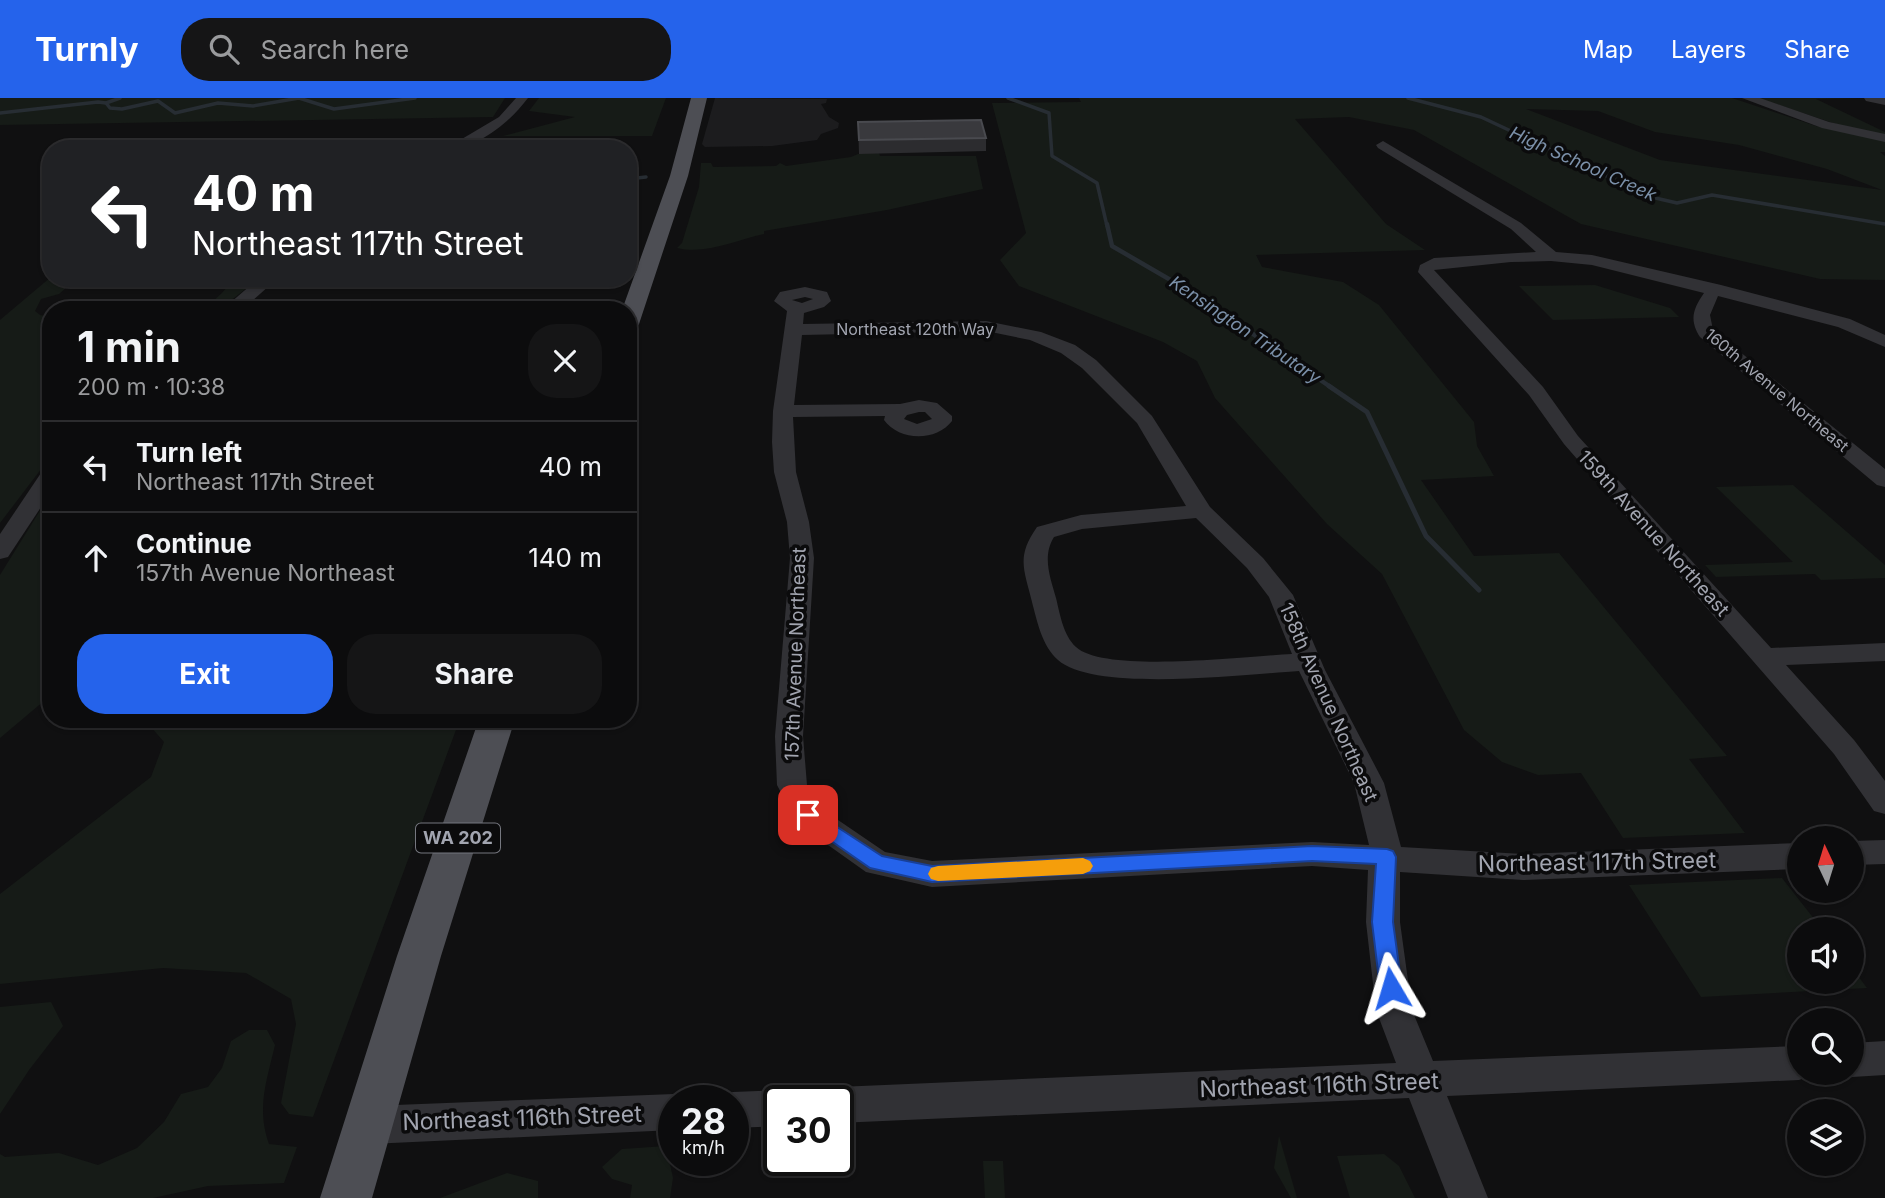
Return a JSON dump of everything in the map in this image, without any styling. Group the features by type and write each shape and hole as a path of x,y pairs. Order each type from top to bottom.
{"main road":[{"path":"636,301 679,176 699,98"},
{"name":"WA 202","path":"346,1198 419,956 494,728"}],"street":[{"path":"467,140 503,120 522,98"},
{"path":"1748,98 1834,127 1885,138"},
{"path":"1870,98 1885,101"},
{"path":"1383,145 1516,226 1551,256"},
{"path":"1429,265 1551,256 1611,264 1844,323 1885,342"},
{"name":"159th Avenue Northeast","path":"1429,265 1426,272 1536,391 1571,440 1844,747 1885,803"},
{"path":"242,301 259,287"},
{"name":"160th Avenue Northeast","path":"1715,289 1702,309 1701,325 1706,333 1885,480"},
{"name":"Northeast 120th Way","path":"795,319 986,326 1035,336"},
{"name":"157th Avenue Northeast","path":"795,319 783,411 782,442 785,472 798,522 802,558 789,736 792,785 808,815 855,849"},
{"name":"158th Avenue Northeast","path":"1035,336 1068,349 1089,364 1123,396 1145,420 1201,511 1255,563 1281,595 1308,662 1369,783 1384,828 1387,857 1382,922 1394,1010 1468,1198"},
{"path":"783,411 900,410"},
{"path":"0,552 42,489"},
{"path":"1201,511 1081,522 1045,533 1035,548 1037,573 1052,631 1067,654 1099,668 1136,671 1308,662"},
{"path":"1765,657 1885,652"},
{"name":"Northeast 117th Street","path":"855,849 877,863 932,874 1312,854 1523,867 1787,856"},
{"path":"1864,853 1885,852"},
{"path":"1864,1060 1885,1059"},
{"name":"Northeast 116th Street","path":"854,1104 1787,1064"},
{"name":"Northeast 116th Street","path":"370,1125 658,1113"}],"shaded area":[{"path":"0,98 505,98 493,117 0,125"},
{"path":"539,98 666,98 652,136 503,136 575,117 529,111"},
{"path":"715,98 827,99 826,103 821,104 829,117 839,123 838,128 821,134 817,140 772,146 705,147 702,144"},
{"path":"1079,98 1732,98 1816,126 1885,141 1885,152 1880,152 1885,156 1885,280 1820,279 1581,224 1414,130 1349,117 1295,119 1386,224 1425,250 1256,255 1262,267 1343,282 1379,305 1474,422 1477,446 1494,476 1421,480 1474,556 1559,553 1727,756 1689,759 1745,833 1623,838 1581,773 1538,775 1502,762 1464,730 1382,574 1327,524 1215,398 1197,361 1163,342 1019,286 1000,260 1026,233 992,103 1081,102","holes":["1526,109 1598,111 1655,132 1739,145 1827,169 1882,190 1660,160"]},
{"path":"1758,98 1861,98 1816,99 1885,132 1885,135 1851,129"},
{"path":"879,153 880,156 976,156 983,189 887,210 764,231 764,234 710,248 677,248 682,243 699,187 701,163 711,163 713,167 776,166 780,163 786,166"},
{"path":"42,285 42,287 67,287 59,294 41,299 35,311 42,315 42,468 0,523 0,320"},
{"path":"1595,285 1670,308 1679,317 1553,320 1519,286"},
{"path":"226,287 248,287 230,301 212,301"},
{"path":"1793,485 1885,565 1885,578 1821,580 1815,574 1716,577 1705,565 1793,562 1716,487"},
{"path":"42,507 42,703 0,738 0,575"},
{"path":"152,728 457,728 313,1117 289,1114 281,1103 296,1024 291,999 246,973 163,968 0,984 0,894 151,777 164,742"},
{"path":"1782,878 1787,884 1787,903 1802,903 1813,917 1787,917 1787,992 1701,997 1629,885"},
{"path":"51,1002 63,1026 0,1114 0,1007"},
{"path":"249,1030 267,1030 275,1045 264,1094 263,1118 269,1144 297,1147 284,1183 208,1186 153,1198 0,1198 0,1154 5,1157 59,1153 98,1165 137,1148 164,1122 181,1094 208,1087 222,1068 231,1041"},
{"path":"1279,1136 1297,1198 1291,1198 1274,1168"},
{"path":"658,1147 658,1176 673,1176 670,1198 630,1198 632,1185 612,1179 602,1167 622,1149"},
{"path":"1384,1154 1399,1166 1415,1198 1350,1198 1337,1156"},
{"path":"983,1161 1003,1161 1005,1198 985,1198"},
{"path":"507,1173 538,1181 538,1198 440,1198"}],"building":[{"path":"981,120 986,138 859,140 858,122"}],"waterway":[{"path":"106,103 120,98"},
{"name":"High School Creek","path":"106,103 110,108 122,109 158,101 175,113 218,103 253,106 299,98 334,109 415,98"},
{"name":"Kensington Tributary","path":"1008,98 1049,113 1052,156 1097,183 1107,226"},
{"name":"High School Creek","path":"1408,98 1481,117 1651,197 1677,203 1712,195 1885,224"},
{"name":"High School Creek","path":"0,113 106,103"},
{"path":"637,178 646,177"},
{"name":"Kensington Tributary","path":"1107,224 1112,246 1193,293 1332,388"},
{"name":"Kensington Tributary","path":"1329,386 1367,412 1426,536 1479,590"}],"slow traffic":[{"path":"938,874 1083,866"}],"route":[{"path":"808,815 877,863 932,874 1312,854 1387,857 1382,922 1391,988"}]}
